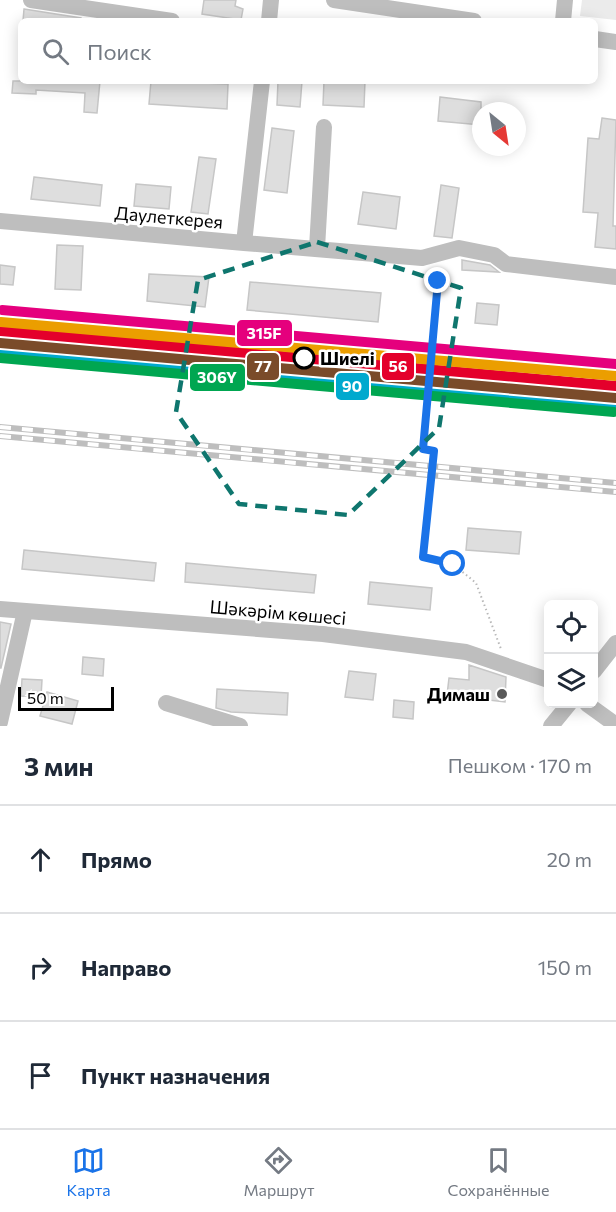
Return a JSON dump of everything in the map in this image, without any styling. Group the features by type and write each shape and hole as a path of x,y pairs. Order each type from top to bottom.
{"street":[{"path":"31,0 152,18"},
{"path":"269,18 271,0"},
{"path":"334,0 454,18"},
{"path":"563,18 565,0"},
{"path":"598,39 616,42"},
{"name":"Даулеткерея","path":"0,222 244,243 262,84"},
{"path":"317,248 324,127"},
{"path":"244,243 422,258 459,248 494,255 506,264 616,277"},
{"name":"Шәкәрім көшесі","path":"0,609 323,634 466,652 544,678"},
{"path":"0,722 25,611"},
{"path":"598,665 616,643"},
{"path":"166,703 240,726"},
{"path":"551,726 565,708"},
{"path":"593,708 616,725"}],"path":[{"path":"438,281 423,449 434,451 423,557 453,564 476,583 507,666"}],"highlighted area":[{"path":"317,242 461,288 439,428 348,515 239,504 176,412 198,280"}],"shaded area":[{"path":"582,0 616,0 616,20 580,16"}],"building":[{"path":"204,0 236,0 235,6 243,9 241,18 202,14"},
{"path":"24,9 81,18 23,18"},
{"path":"13,81 18,81 18,84 100,84 97,113 84,112 85,93 36,90 36,94 12,93"},
{"path":"151,84 228,84 227,109 149,104"},
{"path":"278,84 302,84 300,107 277,105"},
{"path":"324,84 365,84 364,107 323,105"},
{"path":"440,97 481,102 472,102 472,124 438,121"},
{"path":"602,118 616,120 613,226 616,226 616,249 595,247 598,213 583,212 588,138 599,139"},
{"path":"272,128 294,131 287,193 264,190"},
{"path":"199,157 216,159 208,214 191,212"},
{"path":"34,177 102,185 100,206 31,199"},
{"path":"136,184 171,187 169,209 134,206"},
{"path":"441,185 459,188 452,238 434,236"},
{"path":"363,192 400,197 396,229 358,224"},
{"path":"57,245 83,246 81,290 55,289"},
{"path":"462,260 490,265 499,272 462,270"},
{"path":"0,265 15,267 13,285 0,284"},
{"path":"149,274 209,277 205,307 147,301"},
{"name":"Шиелі","path":"250,282 381,293 378,322 247,310"},
{"path":"477,303 499,305 497,325 475,323"},
{"path":"468,528 521,532 519,554 466,550"},
{"path":"24,550 156,563 154,581 22,569"},
{"path":"186,563 316,575 314,593 185,582"},
{"path":"370,582 432,588 430,610 368,604"},
{"path":"0,622 11,624 1,668 0,668"},
{"path":"83,657 104,659 103,676 82,674"},
{"path":"469,665 506,677 505,702 447,695 449,678 469,680"},
{"path":"349,671 376,674 373,700 345,697"},
{"path":"22,679 42,680 41,697 21,696"},
{"path":"217,689 288,693 287,715 231,712 216,708"},
{"path":"47,692 78,701 72,724 40,716"},
{"path":"394,700 414,702 413,719 393,717"}],"railway":[{"path":"0,427 616,483"},
{"path":"0,436 616,492"}],"transit line":[{"name":"315F","path":"2,310 616,364"},
{"path":"1,322 616,376"},
{"name":"56","path":"1,331 616,386"},
{"name":"77","path":"0,343 616,398"},
{"name":"90","path":"0,355 615,410"},
{"name":"306Y","path":"0,358 614,412"}],"place":[{"name":"Шиелі","path":"304,358"},
{"name":"Димаш","path":"502,694"}],"route":[{"path":"438,281 423,449 434,451 423,557 453,564"}]}
